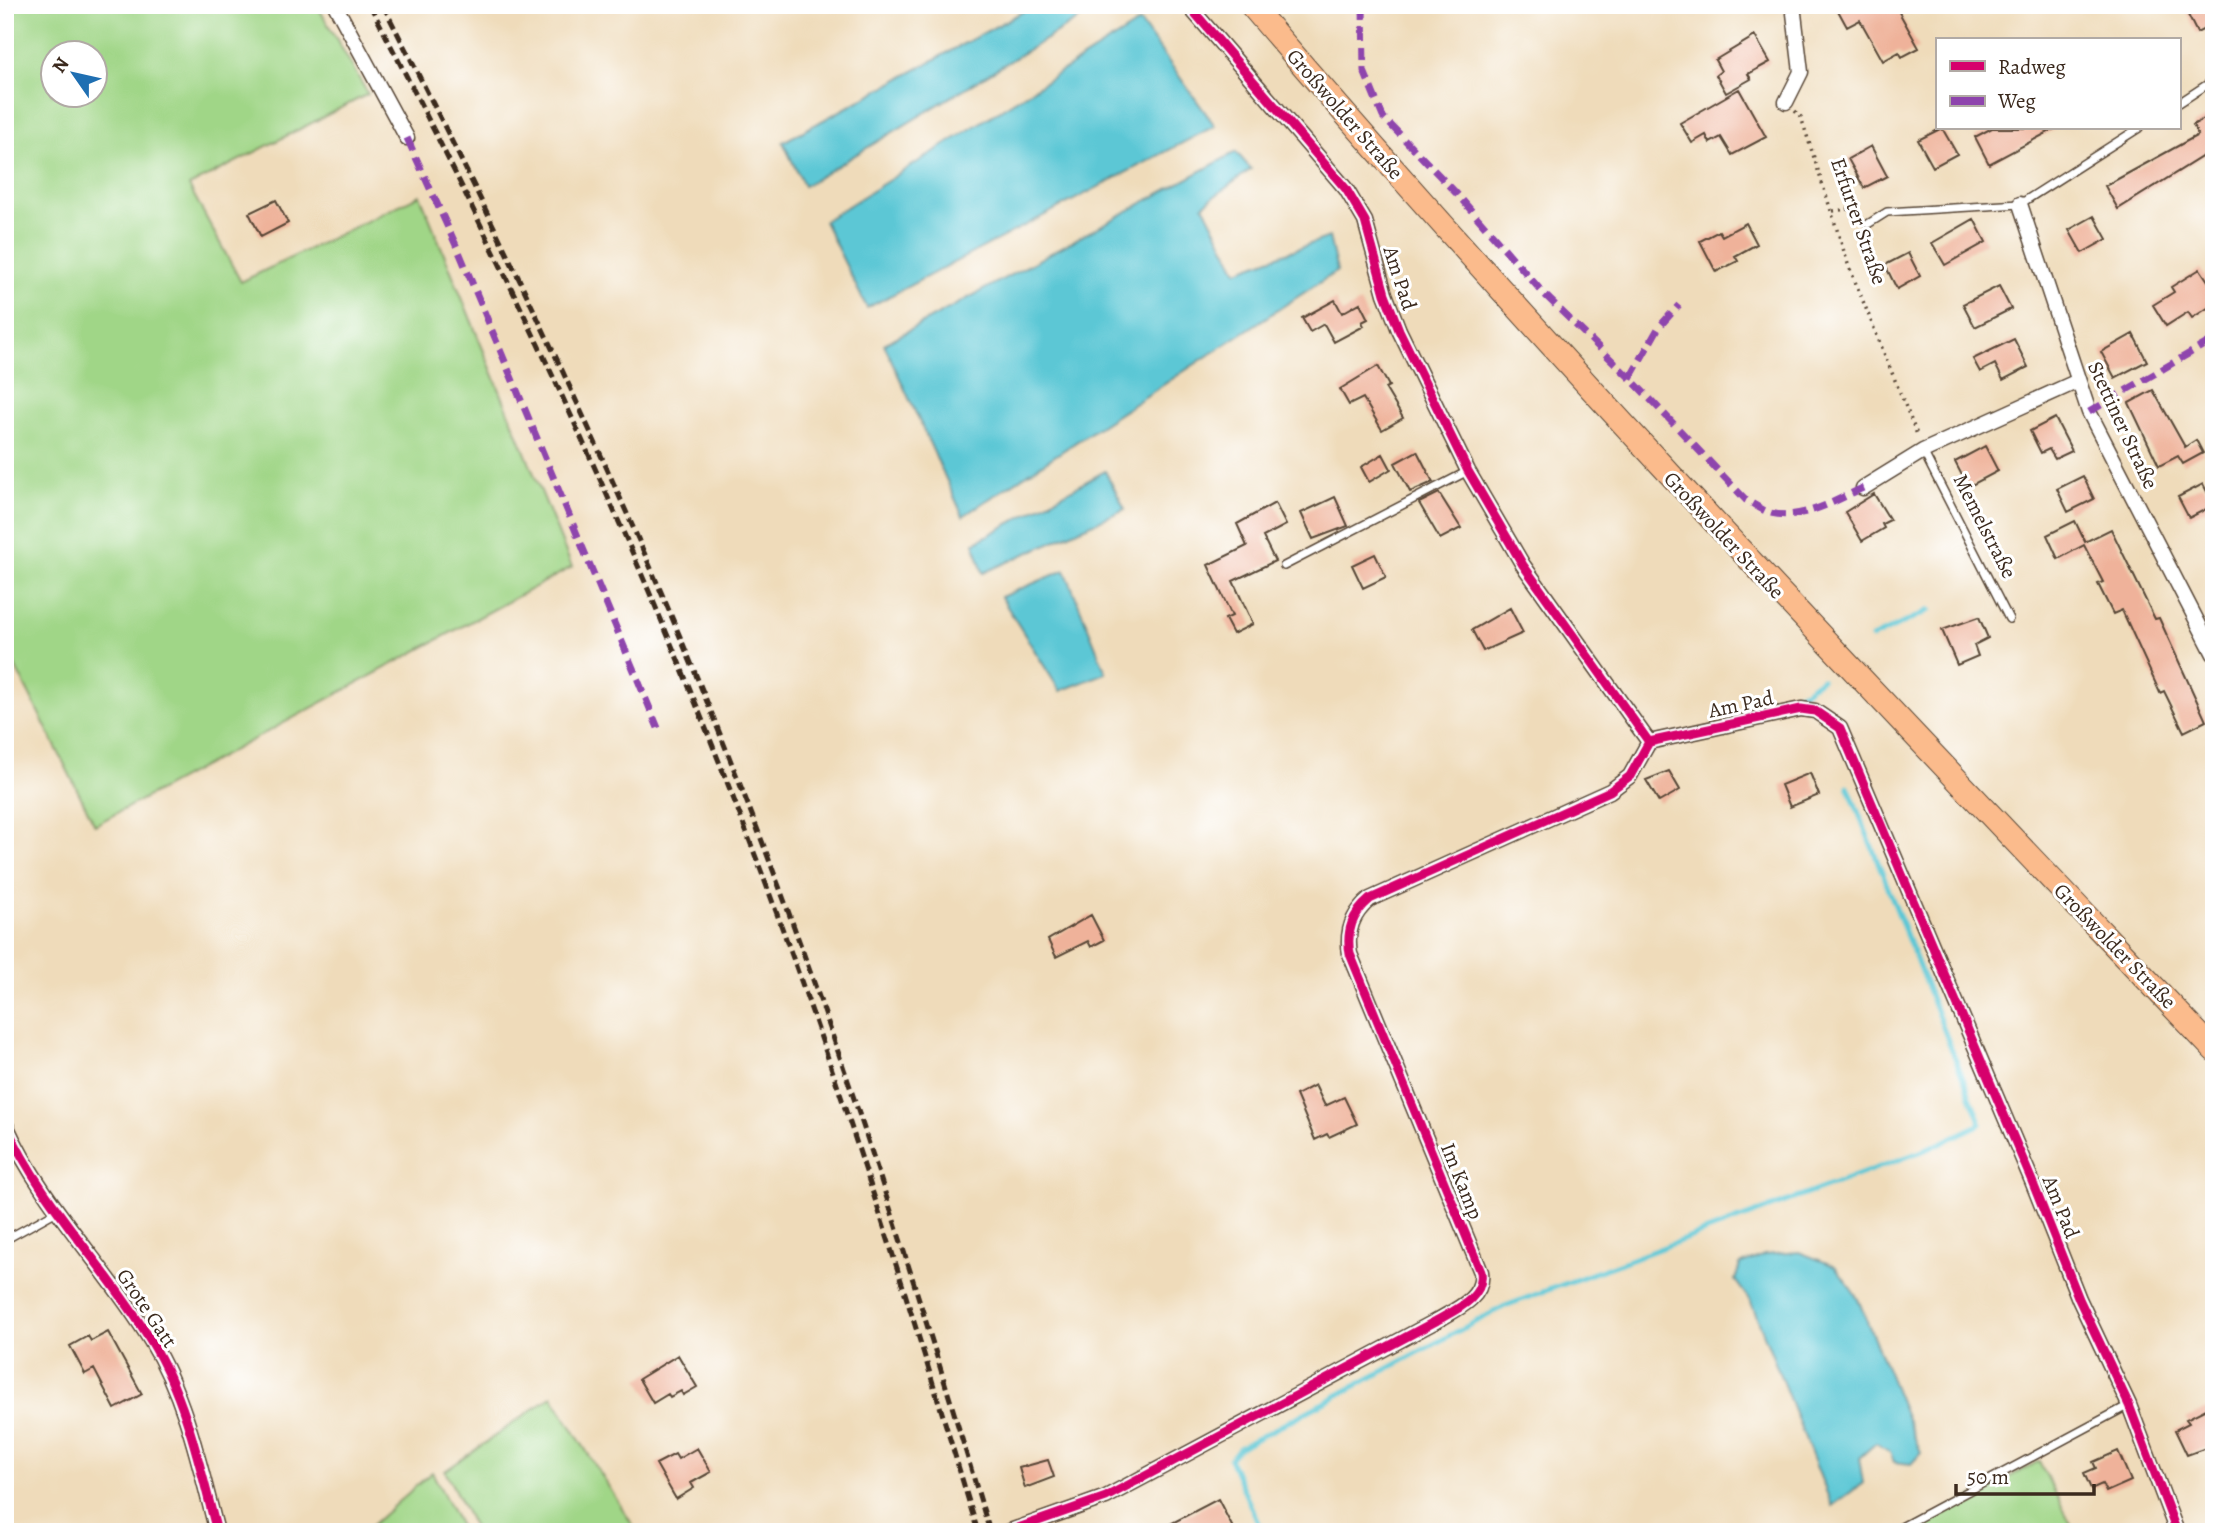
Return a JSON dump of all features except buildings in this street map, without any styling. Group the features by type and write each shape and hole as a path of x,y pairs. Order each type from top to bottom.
{"main road":[{"name":"Großwolder Straße","path":"1251,5 1391,169 1715,526 2214,1050"}],"street":[{"path":"335,5 407,138"},
{"name":"Am Pad","path":"1188,5 1326,162 1357,206 1365,221 1382,283 1399,330 1468,471 1523,565 1649,742 1801,709 1815,710 1840,727 2032,1181 2079,1299 2129,1405 2177,1532"},
{"path":"1786,102 1801,72 1793,5"},
{"name":"Stettiner Straße","path":"2020,204 2089,412 2214,654"},
{"path":"1863,488 1923,451 2078,382"},
{"name":"Im Kamp","path":"1007,1532 1106,1497 1436,1321 1465,1304 1476,1294 1483,1282 1481,1272 1350,954 1349,930 1354,916 1370,899 1610,791 1630,776 1649,742"},
{"name":"Grote Gatt","path":"5,1123 57,1211 160,1357 194,1447 217,1532"}],"lane":[{"path":"2180,102 2214,80"},
{"path":"1868,224 1886,212 2020,204 2136,130"},
{"name":"Memelstraße","path":"1923,451 2009,619"},
{"path":"1284,565 1468,471"},
{"path":"5,1240 57,1211"},
{"path":"1892,1532 2129,1405"}],"path":[{"path":"1833,211 1849,209 1868,224"}],"green space":[{"path":"5,5 317,5 368,94 189,186 241,282 420,195 572,567 95,825 5,646"},
{"path":"552,1396 637,1532 476,1532 445,1471"},
{"path":"2039,1461 2075,1532 1907,1532"},
{"path":"432,1472 463,1532 364,1532"}],"water":[{"path":"1035,5 1102,5 804,186 783,142"},
{"path":"1140,22 1215,126 867,308 824,221"},
{"path":"1236,152 1251,169 1203,205 1237,271 1329,237 1337,271 963,516 884,344"},
{"path":"1105,471 1125,509 983,573 974,543"},
{"path":"1065,570 1106,673 1060,691 1001,597"},
{"path":"1799,1252 1835,1266 1858,1299 1921,1453 1911,1464 1894,1462 1890,1452 1876,1443 1859,1458 1863,1483 1832,1506 1751,1302 1735,1280 1740,1265 1764,1255"}],"waterway":[{"path":"1872,638 1930,610"},
{"path":"1795,694 1805,691 1821,679"},
{"path":"1262,1532 1230,1459 1239,1448 1505,1306 1928,1149 1981,1124 1848,786"}],"railway":[{"path":"370,5 471,205 567,406 700,714 774,906 837,1083 978,1532"},
{"path":"383,5 482,203 577,403 666,605 750,810 847,1078 935,1350 990,1532"}],"marked path":[{"path":"1363,5 1364,71 1383,117 1456,193 1544,294 1630,378 1746,500 1771,513 1795,514 1818,508 1863,488"},
{"path":"407,138 460,254 658,728"},
{"path":"1630,378 1659,327 1679,305"},
{"path":"2089,412 2214,339"}],"cycle path":[{"path":"1188,5 1346,189 1365,221 1385,294 1399,330 1468,471 1523,565 1649,742"},
{"path":"1649,742 1801,709 1815,711 1840,728 2032,1181 2079,1299 2129,1405 2177,1532"},
{"path":"1007,1532 1106,1497 1460,1308 1474,1296 1481,1281 1481,1272 1350,954 1352,923 1370,899 1610,791 1630,776 1649,742"},
{"path":"5,1123 37,1181 133,1313 163,1363 191,1434 217,1532"}]}
